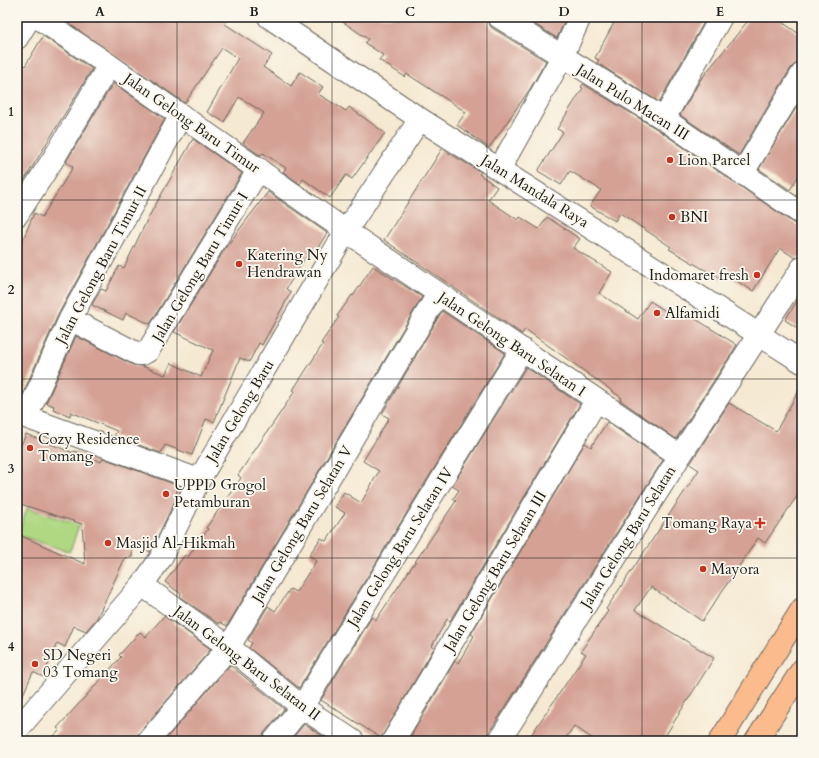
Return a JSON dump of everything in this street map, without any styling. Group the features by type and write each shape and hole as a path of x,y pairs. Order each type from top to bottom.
{"main road":[{"path":"720,741 802,609"},
{"path":"756,741 802,670"}],"street":[{"path":"17,38 30,17"},
{"name":"Jalan Gelong Baru Timur","path":"37,17 109,65 346,231"},
{"name":"Jalan Mandala Raya","path":"269,17 420,119 500,168 802,362"},
{"name":"Jalan Pulo Macan III","path":"499,17 664,119 802,214"},
{"path":"500,168 562,57 580,17"},
{"path":"664,119 721,17"},
{"path":"17,215 109,65"},
{"path":"742,174 802,74"},
{"name":"Jalan Gelong Baru Timur II","path":"21,415 70,319 181,115"},
{"name":"Jalan Gelong Baru","path":"17,730 142,585 162,558 199,480 346,231 420,119"},
{"name":"Jalan Gelong Baru Timur I","path":"70,319 138,354 148,351 259,169"},
{"name":"Jalan Gelong Baru Selatan I","path":"346,231 522,349 596,401 680,456"},
{"name":"Jalan Gelong Baru Selatan","path":"499,741 680,456 802,268"},
{"name":"Jalan Gelong Baru Selatan V","path":"148,741 229,647 438,294"},
{"name":"Jalan Gelong Baru Selatan IV","path":"274,741 302,707 522,349"},
{"name":"Jalan Gelong Baru Selatan III","path":"393,741 596,401"},
{"path":"21,415 199,480"},
{"name":"Jalan Gelong Baru Selatan II","path":"142,585 229,647 302,707 353,741"}],"green space":[{"path":"27,508 79,525 70,552 18,535"}],"building":[{"path":"68,17 118,17 126,23 130,17 230,17 225,24 272,55 263,67 291,86 300,72 323,87 318,94 346,111 349,107 385,133 352,179 346,175 330,198 303,179 300,184 283,172 286,168 263,153 261,155 258,154 243,143 264,113 239,97 224,122 207,112 238,58 222,48 185,103 65,21"},
{"path":"336,17 487,17 488,23 492,28 546,61 530,89 489,148 457,125 466,112 407,74 405,77 379,60 383,55 365,43 368,39"},
{"path":"523,17 566,17 557,38"},
{"path":"617,17 707,17 659,102 597,63 599,60 595,58"},
{"path":"751,17 786,17 782,22 802,36 802,62 796,63 791,68 739,155 680,115 701,79"},
{"path":"43,36 92,69 17,192 17,62 25,66"},
{"path":"113,83 165,119 59,313 23,393 17,391 17,254 34,213 42,217 73,167 66,162"},
{"path":"583,84 657,129 795,224 802,226 802,256 795,258 780,248 753,291 727,275 723,280 669,249 671,247 620,213 615,221 590,206 601,190 570,171 561,185 538,171 563,132 557,129 583,88 581,87"},
{"path":"802,98 802,170 790,190 759,169"},
{"path":"193,139 242,173 150,324 126,313 123,320 92,305 101,289 106,291 119,266 124,268 148,218"},
{"path":"442,149 481,172 479,174 497,187 488,200 518,220 520,217 539,229 547,217 580,239 573,248 612,272 599,293 638,319 650,301 675,317 680,309 737,345 676,439 620,400 622,398 525,329 522,334 384,240"},
{"path":"268,192 327,233 313,255 309,252 286,289 291,292 262,345 259,343 249,362 240,358 214,422 206,419 192,455 165,445 161,453 114,436 117,431 71,412 70,416 53,409 54,406 46,403 76,336 133,365 142,366 165,375 171,363 201,377 213,350 174,332 226,247"},
{"path":"373,266 422,297 227,626 220,622 219,624 180,597 181,594 165,582 185,555 188,557 208,529 206,528 241,478 238,475 295,391 293,390 323,344 321,343 339,317 337,316 352,295 353,296"},
{"path":"802,293 802,331 785,320"},
{"path":"442,311 505,353 299,688 249,648 252,643 248,640 268,606 275,611 290,589 296,592 316,561 309,555 321,538 326,541 345,513 335,507 344,492 361,503 379,471 363,461 389,418 382,414"},
{"path":"526,367 580,404 450,621 447,619 432,646 434,648 381,738 321,700 372,617 376,620 456,501 453,499 459,490 452,486"},
{"path":"802,385 802,489 765,543 758,538 702,621 651,587 635,610 714,658 662,741 596,741 574,726 564,741 527,741 586,654 581,651 608,611 606,609 699,470 690,464 729,403 776,431"},
{"path":"607,422 663,460 488,734 487,741 408,741 455,661 458,663 474,636 471,634 585,443 591,447"},
{"path":"26,434 73,453 74,451 101,462 103,458 182,487 150,552 132,543 132,557 125,558 97,618 86,631 74,626 65,647 57,643 43,677 33,672 17,708 17,534 85,564 82,524 17,503 17,454"},
{"path":"164,616 211,649 139,733 136,741 49,741 60,730 57,728 121,657 119,655 140,632 146,637"},
{"path":"230,665 284,709 264,733 262,741 164,741"},
{"path":"304,724 330,741 295,741 292,739"}],"place":[{"name":"Lion Parcel","path":"670,160"},
{"name":"BNI","path":"672,217"},
{"name":"Katering Ny Hendrawan","path":"239,264"},
{"name":"Indomaret fresh","path":"757,275"},
{"name":"Alfamidi","path":"657,313"},
{"name":"Cozy Residence Tomang","path":"30,448"},
{"name":"UPPD Grogol Petamburan","path":"166,494"},
{"name":"Tomang Raya","path":"760,523"},
{"name":"Masjid Al-Hikmah","path":"108,543"},
{"name":"Mayora","path":"703,569"},
{"name":"SD Negeri 03 Tomang","path":"35,664"}]}
